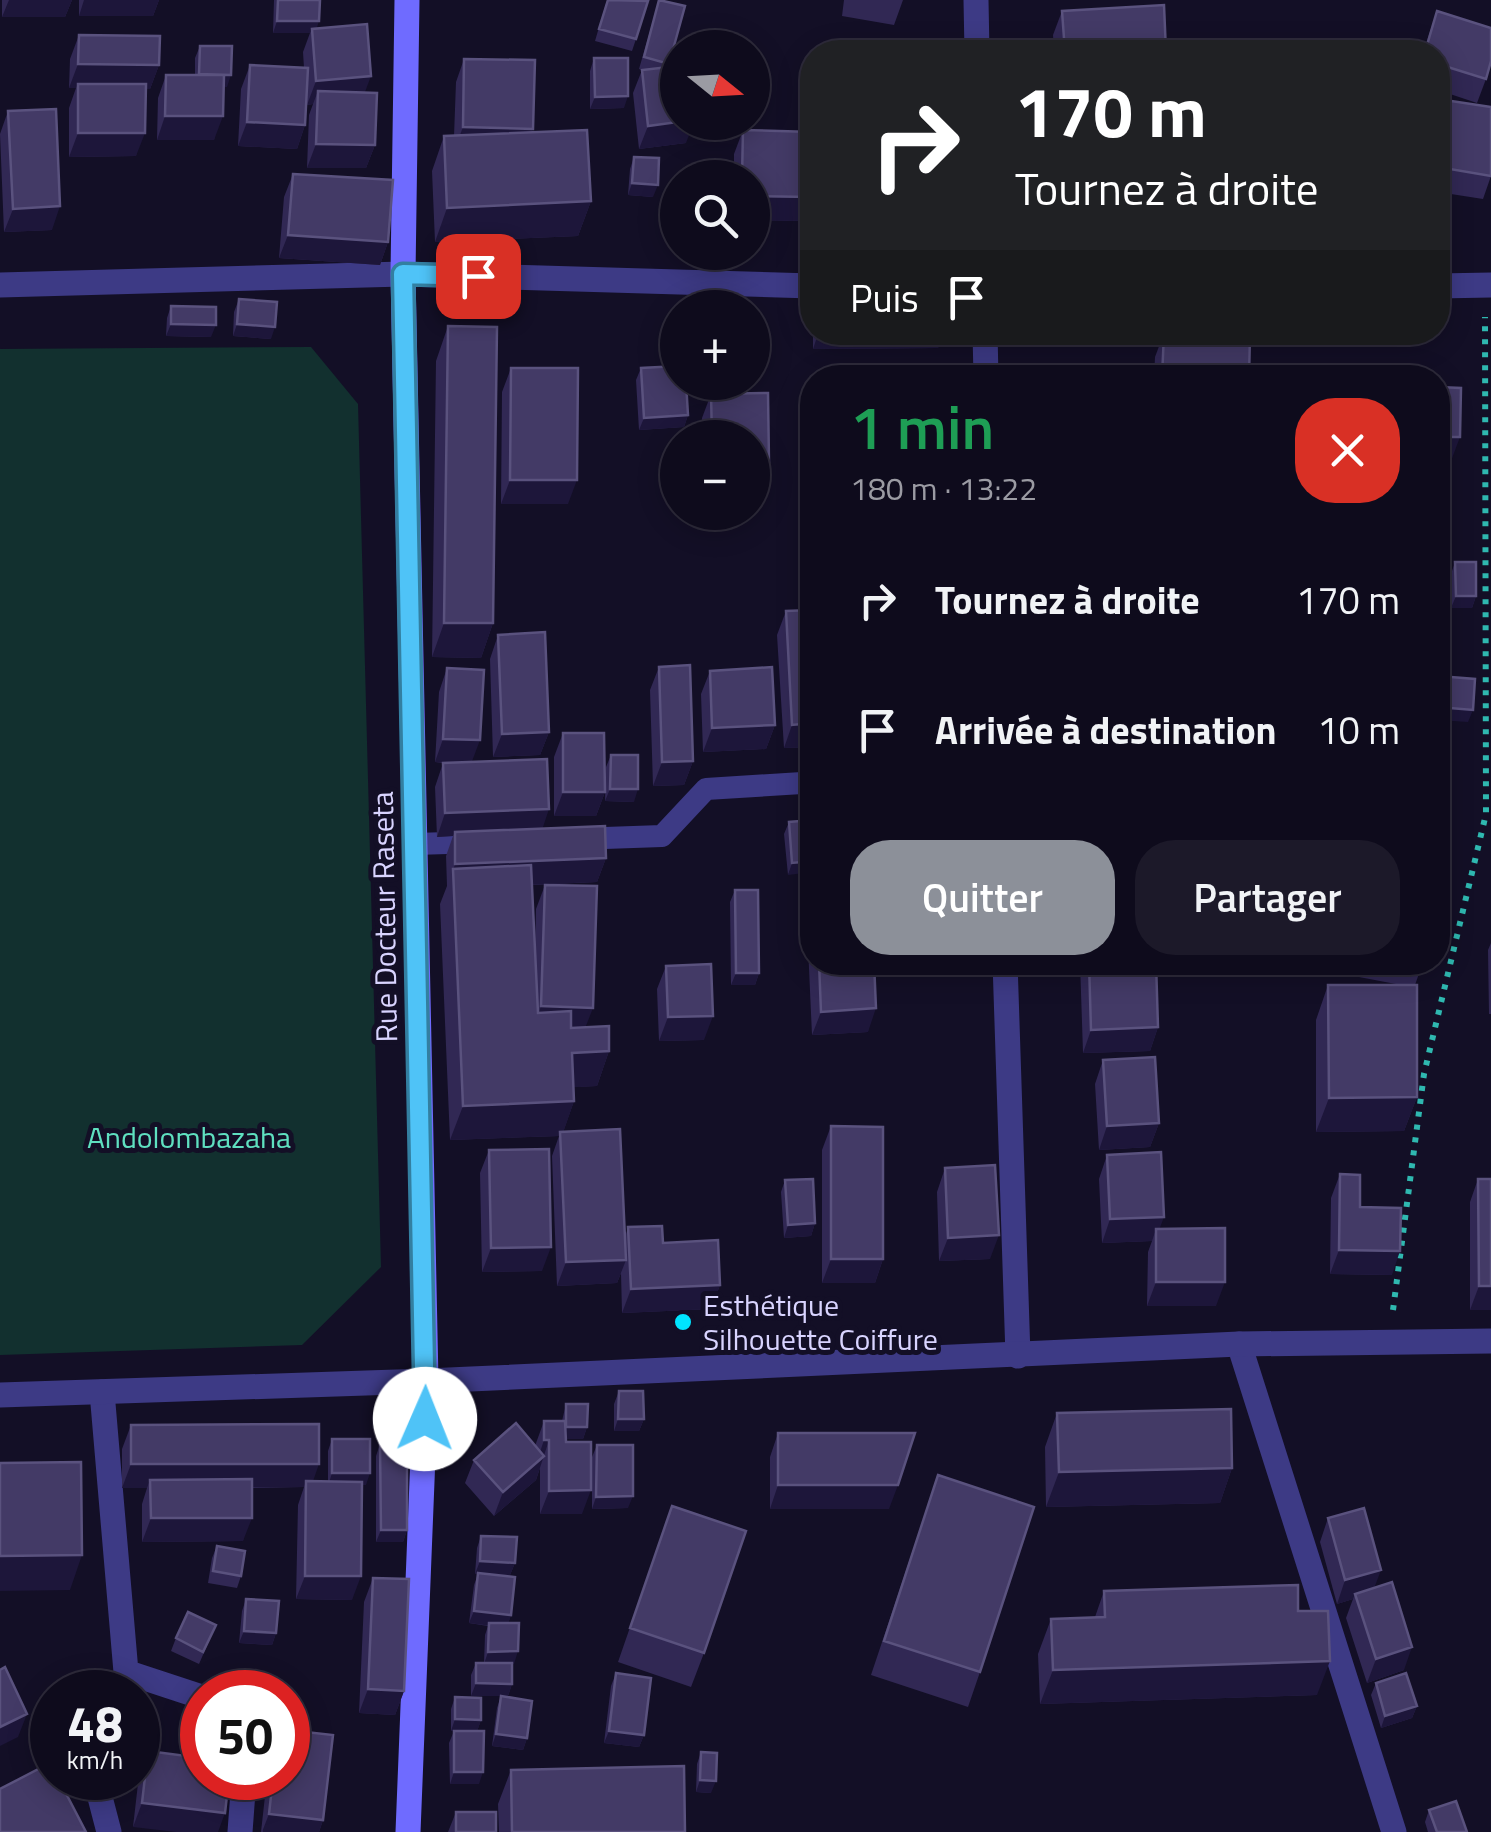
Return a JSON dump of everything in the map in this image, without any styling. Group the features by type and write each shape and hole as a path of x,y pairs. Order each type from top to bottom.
{"main road":[{"name":"Rue Docteur Raseta","path":"407,0 403,274 426,1381 408,1832"}],"street":[{"path":"976,0 977,40"},
{"path":"0,285 403,274 800,286"},
{"path":"1450,286 1488,286"},
{"path":"1006,975 1018,1356"},
{"path":"0,1395 426,1381 1240,1344 1491,1341"},
{"path":"1240,1344 1394,1832"},
{"path":"102,1392 122,1670"},
{"path":"101,1800 109,1832"},
{"path":"240,1832 242,1800"}],"lane":[{"path":"548,840 662,836 706,788 800,782"},
{"path":"415,844 510,841"}],"path":[{"path":"1450,965 1486,814 1488,286"},
{"path":"1389,1344 1424,1074 1448,975"}],"green space":[{"name":"Andolombazaha","path":"311,347 358,404 381,1267 302,1345 0,1355 0,349"}],"building":[{"path":"278,0 320,0 319,21 277,21"},
{"path":"608,0 648,1 636,39 599,29"},
{"path":"659,0 685,6 678,30 660,30 660,61 644,57"},
{"path":"1164,5 1165,40 1064,40 1062,11"},
{"path":"1437,11 1491,28 1491,61 1486,79 1450,68 1450,40 1429,40"},
{"path":"367,24 371,76 316,81 312,29"},
{"path":"79,35 160,36 159,65 78,64"},
{"path":"200,46 232,46 231,75 199,74"},
{"path":"594,58 628,58 628,96 595,97"},
{"path":"464,59 535,60 533,129 463,127"},
{"path":"250,65 308,68 305,125 247,122"},
{"path":"660,68 660,124 648,126 642,70"},
{"path":"166,75 224,75 223,116 165,116"},
{"path":"78,84 146,84 145,133 78,133"},
{"path":"318,91 377,93 375,145 316,144"},
{"path":"1450,101 1491,107 1491,176 1450,169"},
{"path":"56,109 60,206 13,209 8,111"},
{"path":"587,130 591,201 447,208 444,136"},
{"path":"770,131 800,132 800,197 770,196 770,160 742,160 743,140 770,140"},
{"path":"634,157 659,158 658,185 632,183"},
{"path":"293,174 393,180 388,242 288,235"},
{"path":"239,299 277,302 275,327 237,324"},
{"path":"171,306 216,307 216,325 171,324"},
{"path":"448,326 497,327 493,623 444,623"},
{"path":"1163,345 1250,345 1249,365 1163,365"},
{"path":"660,367 660,400 687,400 688,415 644,418 641,368"},
{"path":"511,368 578,368 577,480 510,480"},
{"path":"1450,388 1461,388 1460,437 1450,437"},
{"path":"711,400 768,400 768,420 712,420"},
{"path":"1455,562 1476,562 1476,596 1456,596"},
{"path":"800,610 800,724 792,725 786,611"},
{"path":"545,632 549,732 502,734 498,635"},
{"path":"690,665 693,761 662,762 659,667"},
{"path":"772,667 775,725 712,728 710,671"},
{"path":"447,668 484,670 480,740 443,739"},
{"path":"1450,677 1475,679 1473,710 1450,708"},
{"path":"563,733 604,733 605,792 563,792"},
{"path":"611,755 638,755 638,789 610,789"},
{"path":"547,759 549,809 445,813 443,763"},
{"path":"800,821 800,862 792,863 789,822"},
{"path":"605,826 606,858 455,864 455,832"},
{"path":"531,865 538,1013 571,1011 571,1028 609,1026 609,1051 572,1053 574,1101 463,1106 453,869"},
{"path":"545,885 597,886 593,1008 541,1006"},
{"path":"735,890 758,890 759,973 736,973"},
{"path":"711,964 713,1016 668,1017 666,966"},
{"path":"820,975 875,975 876,1008 821,1012"},
{"path":"1089,975 1156,975 1158,1027 1091,1030"},
{"path":"1328,985 1417,985 1417,1097 1329,1098"},
{"path":"1155,1057 1159,1123 1107,1126 1103,1060"},
{"path":"831,1126 883,1127 883,1259 831,1259"},
{"path":"620,1129 626,1260 566,1262 560,1132"},
{"path":"549,1149 551,1247 491,1248 489,1150"},
{"path":"1161,1152 1164,1217 1110,1219 1107,1155"},
{"path":"995,1165 999,1235 948,1238 945,1168"},
{"path":"1340,1174 1360,1175 1360,1207 1401,1208 1400,1251 1339,1250"},
{"path":"813,1179 815,1223 788,1225 785,1180"},
{"path":"1478,1179 1491,1179 1491,1286 1479,1286"},
{"path":"662,1226 663,1243 718,1240 720,1285 631,1289 628,1227"},
{"path":"1225,1228 1225,1282 1156,1282 1156,1229"},
{"path":"619,1391 643,1391 644,1419 618,1419"},
{"path":"566,1404 588,1404 587,1427 566,1427"},
{"path":"1231,1409 1232,1468 1059,1472 1057,1413"},
{"path":"544,1421 565,1421 566,1442 591,1442 591,1490 549,1491 549,1440 544,1440"},
{"path":"516,1423 544,1456 503,1492 474,1460"},
{"path":"319,1424 319,1464 131,1464 131,1425"},
{"path":"778,1433 915,1433 898,1485 778,1485"},
{"path":"332,1439 370,1439 370,1473 332,1473"},
{"path":"380,1444 407,1444 407,1530 381,1530"},
{"path":"597,1445 633,1445 633,1496 596,1497"},
{"path":"81,1462 82,1555 0,1556 0,1463"},
{"path":"938,1475 1034,1507 980,1672 884,1641"},
{"path":"252,1479 252,1518 151,1518 150,1480"},
{"path":"306,1481 362,1482 361,1576 305,1576"},
{"path":"672,1506 746,1531 704,1653 630,1628"},
{"path":"1364,1508 1381,1570 1345,1580 1328,1518"},
{"path":"481,1536 517,1537 515,1563 480,1561"},
{"path":"217,1546 245,1551 241,1576 213,1571"},
{"path":"478,1573 515,1577 511,1615 474,1611"},
{"path":"373,1578 409,1579 404,1691 368,1689"},
{"path":"1392,1582 1412,1647 1376,1659 1355,1594"},
{"path":"1298,1585 1298,1611 1328,1611 1330,1661 1053,1670 1051,1619 1105,1617 1104,1591"},
{"path":"246,1599 279,1601 276,1633 244,1631"},
{"path":"188,1612 216,1625 203,1652 176,1638"},
{"path":"489,1623 519,1623 518,1651 488,1652"},
{"path":"476,1663 512,1663 512,1684 476,1683"},
{"path":"5,1667 27,1714 0,1727 0,1670"},
{"path":"616,1673 651,1678 644,1735 609,1731"},
{"path":"1406,1673 1417,1706 1385,1716 1376,1683"},
{"path":"501,1696 532,1701 527,1738 496,1734"},
{"path":"455,1697 481,1698 481,1720 455,1719"},
{"path":"454,1731 484,1731 483,1772 454,1772"},
{"path":"310,1732 333,1735 323,1820 269,1814 271,1800 310,1800"},
{"path":"701,1752 717,1753 716,1781 700,1780"},
{"path":"160,1753 180,1755 180,1800 226,1800 225,1813 142,1803 160,1800"},
{"path":"684,1766 685,1832 512,1832 511,1770"},
{"path":"30,1773 30,1800 69,1800 86,1832 0,1832 0,1789"},
{"path":"1456,1801 1467,1832 1437,1832 1429,1810"},
{"path":"456,1812 496,1812 496,1832 456,1832"}],"place":[{"name":"Esthétique Silhouette Coiffure","path":"683,1322"}],"route":[{"path":"425,1419 403,274 478,276"}]}
